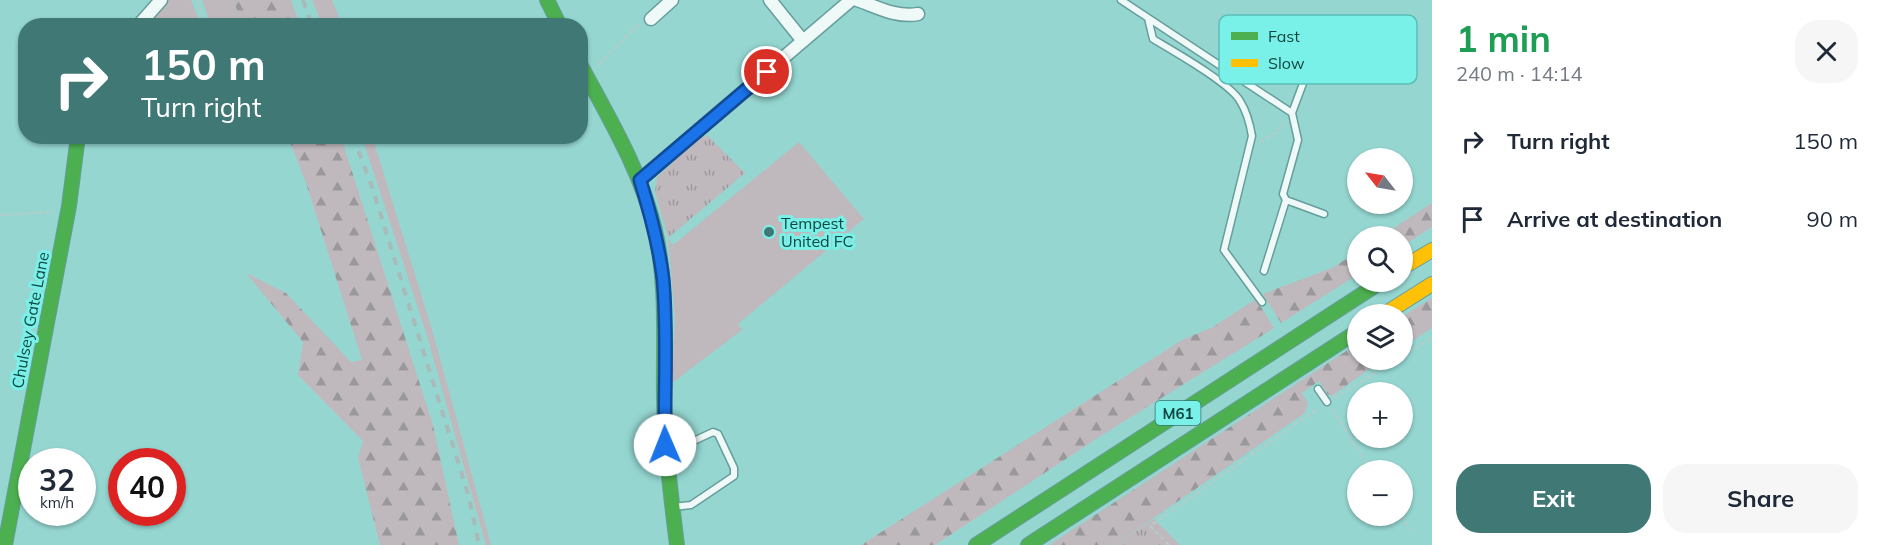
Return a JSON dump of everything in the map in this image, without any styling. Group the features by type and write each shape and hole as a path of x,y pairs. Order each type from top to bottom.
{"main road":[{"path":"547,0 557,18"},
{"path":"588,79 640,180 655,231 663,278 666,454 677,545"},
{"name":"Chulsey Gate Lane","path":"5,545 68,212 77,144"},
{"path":"1413,261 1432,250"},
{"path":"1400,304 1432,284"},
{"name":"M61","path":"976,545 1366,292"},
{"name":"M61","path":"1028,545 1347,338"}],"street":[{"path":"145,18 161,0"},
{"path":"770,0 803,41"},
{"path":"640,180 851,0"},
{"path":"857,0 898,15 918,14"},
{"path":"651,19 663,3"}],"lane":[{"path":"1120,0 1219,65"},
{"path":"1148,18 1153,39 1219,81"},
{"path":"1223,84 1239,99 1249,118 1252,136 1224,250 1262,302"},
{"path":"1248,84 1292,113"},
{"path":"1303,84 1292,113 1298,140 1283,194 1286,200 1324,214"},
{"path":"1264,271 1286,200"},
{"path":"1318,389 1327,402"},
{"path":"666,454 713,432 718,434 734,468 734,476 703,499 691,505 673,507"}],"path":[{"path":"197,0 204,18"},
{"path":"588,67 603,62 646,18 651,19"},
{"path":"1249,147 1277,132 1292,113"},
{"path":"0,214 68,212"},
{"path":"1413,349 1432,338"},
{"path":"1169,545 1150,526 1327,402 1380,370"},
{"path":"1327,402 1365,460"},
{"path":"1408,526 1411,530"}],"green space":[{"path":"169,0 191,0 198,18 153,18"},
{"path":"202,0 233,0 240,18 208,18"},
{"path":"233,0 291,0 297,18 240,18"},
{"path":"312,0 332,0 339,18 319,18"},
{"path":"707,135 745,173 668,238 655,192 657,177 702,136 704,138"},
{"name":"Tempest United FC","path":"799,142 864,219 738,324 742,330 672,383 675,320 668,238 673,245"},
{"path":"291,144 343,144 433,425 459,545 380,545 358,458 363,441 298,375 303,342 246,273 286,293 351,362 362,360 306,183"},
{"path":"364,144 375,144 433,333 491,545 486,545 427,336"},
{"path":"1432,203 1432,227 1413,239 1413,226 1397,226"},
{"path":"1347,258 1347,281 1281,323 1263,294 1332,268"},
{"path":"1432,298 1432,328 1413,340 1413,310"},
{"path":"1256,299 1274,328 1107,432 935,545 861,545 1182,340 1213,327"},
{"path":"1347,351 1347,370 1368,370 1351,382 1347,382 1347,385 1332,396 1327,394 1319,381 1302,393 1308,403 1305,413 1115,545 1049,545"},
{"path":"1154,519 1180,545 1115,545"}],"railway":[{"path":"303,0 309,18"},
{"path":"356,144 372,187 469,497 479,545"}],"traffic: fast":[{"path":"547,0 556,18"},
{"path":"588,79 633,166 655,230 662,272 665,417 677,545"},
{"path":"5,545 69,206 77,144"},
{"path":"976,545 1366,292"},
{"path":"1028,545 1347,338"}],"traffic: slow":[{"path":"1413,261 1432,250"},
{"path":"1400,304 1432,284"}],"place":[{"name":"Tempest United FC","path":"769,232"}],"route":[{"path":"665,445 663,278 655,231 640,180 767,72"}]}
